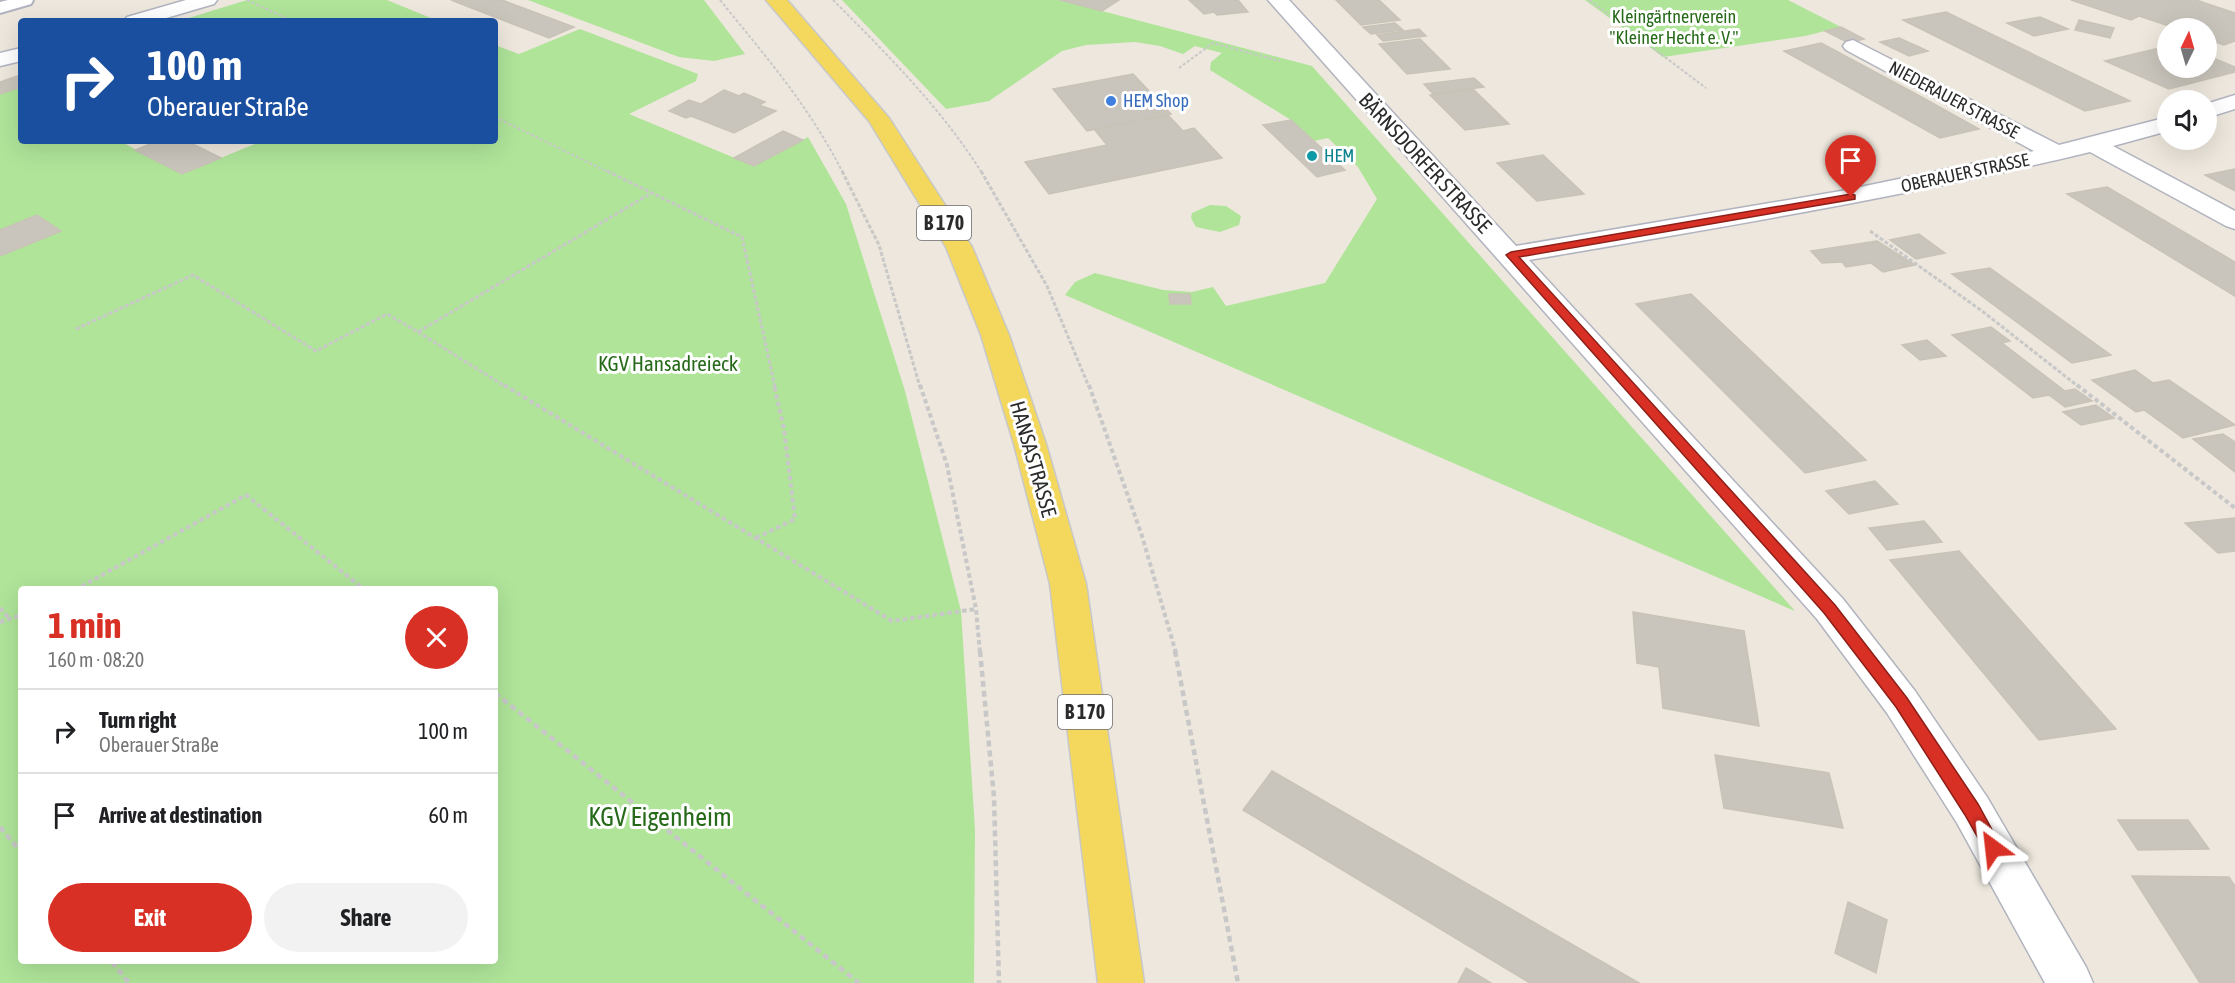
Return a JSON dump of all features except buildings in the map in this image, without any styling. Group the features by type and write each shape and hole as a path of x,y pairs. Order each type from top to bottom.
{"main road":[{"name":"HANSASTRASSE","path":"776,0 878,118 958,247 995,335 1030,444 1068,584 1121,983"}],"street":[{"path":"144,18 207,0"},
{"name":"BÄRNSDORFER STRASSE","path":"1278,0 1336,67 1511,255 1837,618 1901,702 1972,810 2070,983"},
{"name":"NIEDERAUER STRASSE","path":"1853,46 2056,153"},
{"path":"0,60 18,55"},
{"path":"2217,108 2235,102"},
{"name":"OBERAUER STRASSE","path":"1511,255 1828,201 2094,145 2157,127"},
{"path":"2094,145 2235,221"}],"lane":[{"path":"0,8 25,0"}],"path":[{"path":"247,0 286,18"},
{"path":"720,0 800,99 824,136 879,245 922,392 947,465 976,609 994,797 999,983"},
{"path":"833,0 879,46 963,142 1010,218 1047,286 1081,363 1142,536 1180,667 1238,983"},
{"path":"1588,0 1706,88"},
{"path":"1179,68 1214,43 1317,70 1336,67"},
{"path":"498,118 742,237 784,429 795,519 756,538"},
{"path":"418,332 653,192"},
{"path":"1828,201 1982,312 2235,508"},
{"path":"76,329 193,275 316,351 387,314 892,621 976,609"},
{"path":"82,586 246,495 359,586"},
{"path":"0,608 8,617"},
{"path":"0,622 8,617 18,615"},
{"path":"498,695 859,983"},
{"path":"0,826 18,848"},
{"path":"114,964 129,983"}],"green space":[{"path":"247,0 387,0 431,18 189,18"},
{"path":"528,0 704,0 745,54 714,61 679,57"},
{"path":"842,0 1060,0 1312,66 1795,611 1065,295 1075,282 1095,273 1163,290 1192,292 1213,287 1226,306 1325,283 1377,199 1358,167 1328,138 1314,141 1291,120 1210,70 1211,62 1222,53 1195,46 1183,54 1160,46 1135,42 1086,45 1062,51 989,101 946,109"},
{"name":"Kleingärtnerverein \"Kleiner Hecht e. V.\"","path":"1585,0 1788,0 1841,27 1805,36 1663,57"},
{"path":"580,29 698,74 696,81 629,114 754,166 808,137 846,204 905,391 961,611 975,830 974,983 0,983 0,94 18,88 18,144 126,144 182,174 255,144 498,144 498,46 519,54"},
{"path":"1210,205 1226,206 1241,216 1239,225 1220,232 1196,227 1191,218 1192,213"}],"place":[{"name":"HEM Shop","path":"1111,101"},
{"name":"HEM","path":"1312,156"}],"route":[{"path":"1851,197 1511,255 1830,609 1901,702 1972,810 1993,848"}],"park label":[{"name":"KGV Hansadreieck","path":"668,364"},
{"name":"KGV Eigenheim","path":"660,817"}]}
